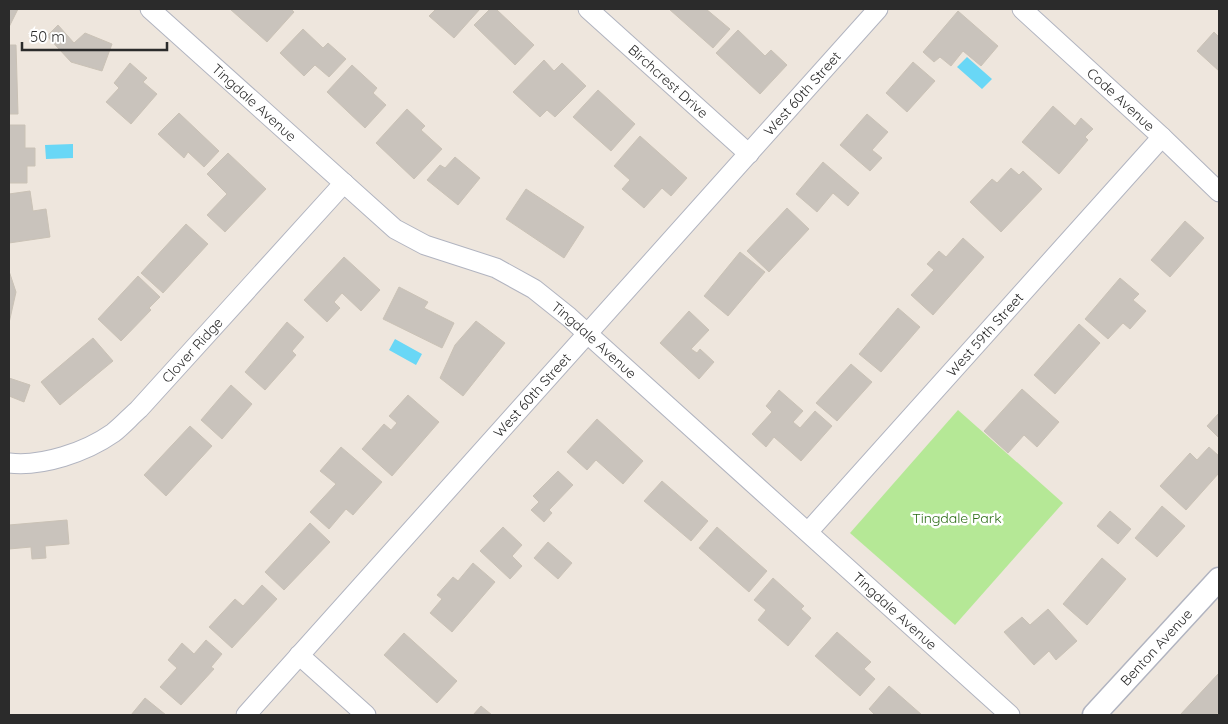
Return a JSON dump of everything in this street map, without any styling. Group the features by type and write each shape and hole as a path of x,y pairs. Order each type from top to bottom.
{"street":[{"name":"Tingdale Avenue","path":"150,9 395,229 425,244 496,268 534,289 587,334 1010,715"},
{"name":"Birchcrest Drive","path":"588,9 749,154"},
{"name":"West 60th Street","path":"246,715 878,9"},
{"name":"Code Avenue","path":"1022,9 1162,137 1219,192"},
{"name":"West 59th Street","path":"808,532 1162,137"},
{"name":"Clover Ridge","path":"9,463 49,460 82,450 113,433 139,409 344,183"},
{"name":"Benton Avenue","path":"1094,715 1219,578"},
{"path":"299,655 366,715"}],"green space":[{"name":"Tingdale Park","path":"958,410 1063,503 955,625 850,533"}],"water":[{"path":"967,57 992,79 982,89 957,67"},
{"path":"73,144 73,158 46,159 45,145"},
{"path":"395,339 422,354 416,365 389,350"}],"building":[{"path":"9,9 18,9 9,27"},
{"path":"230,9 291,9 294,12 267,42"},
{"path":"436,9 480,9 454,38 429,16"},
{"path":"490,9 496,9 534,45 515,65 474,25"},
{"path":"669,9 706,9 730,29 713,48"},
{"path":"958,11 998,46 981,66 963,51 951,66 940,57 934,62 923,52"},
{"path":"58,25 74,43 85,33 112,44 102,71 71,62 47,36"},
{"path":"303,29 323,48 328,43 346,59 329,77 315,65 304,76 280,53"},
{"path":"738,30 765,56 771,50 787,65 760,94 716,53"},
{"path":"1214,32 1219,37 1219,71 1197,51"},
{"path":"9,45 16,45 18,114 9,114"},
{"path":"544,60 554,71 562,63 586,86 555,117 547,110 540,117 513,92"},
{"path":"913,62 935,81 907,112 886,93"},
{"path":"130,63 147,78 143,82 157,94 131,124 106,102 119,88 114,83"},
{"path":"352,65 377,88 373,93 386,105 365,128 327,92"},
{"path":"598,90 635,124 611,151 573,117"},
{"path":"1053,106 1075,126 1081,118 1093,129 1085,137 1088,140 1059,174 1022,142"},
{"path":"407,109 425,126 421,130 442,149 414,179 376,143"},
{"path":"179,113 219,151 204,167 188,152 184,158 158,134"},
{"path":"867,114 888,132 872,150 882,158 870,171 840,145"},
{"path":"9,125 25,125 25,148 35,148 35,166 27,166 27,183 9,183"},
{"path":"640,136 687,178 671,196 662,188 644,208 622,189 630,180 614,166"},
{"path":"228,153 266,189 225,232 207,215 227,194 207,174"},
{"path":"455,157 480,178 458,205 427,180 440,165 445,168"},
{"path":"823,162 859,193 848,206 833,193 817,212 796,194"},
{"path":"1011,168 1019,175 1023,171 1042,189 1001,232 970,202 992,179 997,183"},
{"path":"526,189 584,227 564,258 506,219"},
{"path":"30,191 33,211 46,209 50,237 9,243 9,194"},
{"path":"787,208 809,229 769,272 747,251"},
{"path":"1185,221 1204,238 1170,277 1151,260"},
{"path":"186,224 208,244 163,293 141,273"},
{"path":"963,238 984,257 933,315 911,295 934,270 927,264 939,251 946,257"},
{"path":"740,252 765,272 728,316 704,296"},
{"path":"344,257 380,290 361,311 342,293 334,302 340,308 327,322 304,300"},
{"path":"9,271 16,292 9,323"},
{"path":"138,276 160,297 149,308 151,310 121,341 98,319"},
{"path":"1120,278 1139,294 1133,300 1146,311 1130,329 1123,323 1108,339 1085,319"},
{"path":"399,287 428,302 424,308 454,323 442,348 383,319"},
{"path":"898,308 920,327 881,372 859,354"},
{"path":"689,311 709,330 691,349 697,353 700,349 714,362 699,379 660,343"},
{"path":"476,321 505,343 463,396 440,378 455,345"},
{"path":"287,322 304,337 292,351 296,355 265,390 245,372"},
{"path":"1079,324 1100,343 1055,394 1034,375"},
{"path":"93,338 113,361 60,405 41,382"},
{"path":"851,364 872,382 837,421 816,403"},
{"path":"9,378 30,385 24,402 9,396"},
{"path":"231,385 252,404 222,439 201,420"},
{"path":"1022,389 1059,422 1037,447 1024,435 1008,453 984,431"},
{"path":"779,390 803,411 793,422 800,428 815,411 832,426 801,461 774,437 766,447 752,434 772,412 766,406"},
{"path":"408,395 439,422 392,476 362,449 384,424 391,430 397,423 389,416"},
{"path":"1219,413 1219,438 1207,426"},
{"path":"597,419 643,461 623,484 596,460 587,470 567,452"},
{"path":"190,426 212,446 166,496 144,475"},
{"path":"341,447 382,482 353,515 346,509 329,529 310,512 336,484 320,471"},
{"path":"1209,447 1219,456 1219,473 1186,510 1160,486 1190,453 1197,460"},
{"path":"558,471 573,485 549,510 552,513 544,522 531,510 539,502 533,496"},
{"path":"662,481 708,521 691,541 644,501"},
{"path":"1162,506 1185,526 1157,557 1135,538"},
{"path":"1110,511 1131,529 1118,544 1097,526"},
{"path":"67,520 69,544 45,546 46,558 32,559 31,547 9,549 9,525"},
{"path":"310,523 330,542 284,590 265,572"},
{"path":"503,527 522,545 512,556 522,566 510,579 480,551"},
{"path":"717,527 767,571 749,592 699,548"},
{"path":"548,542 572,563 558,579 534,558"},
{"path":"1102,558 1126,579 1087,625 1063,604"},
{"path":"473,563 495,582 452,632 430,613 442,599 437,595 453,577 458,581"},
{"path":"773,578 804,606 801,609 811,618 788,646 758,620 766,610 754,600"},
{"path":"262,585 277,599 232,648 209,627 235,599 243,606"},
{"path":"1048,609 1077,641 1056,660 1049,651 1034,665 1004,632 1022,617 1030,625"},
{"path":"837,632 871,662 864,669 875,679 860,696 815,656"},
{"path":"404,633 457,681 437,703 384,655"},
{"path":"206,640 222,654 211,667 214,669 181,705 160,687 177,668 168,660 182,643 194,654"},
{"path":"1219,673 1219,711 1216,715 1180,715"},
{"path":"889,686 922,715 875,715 869,709"},
{"path":"145,698 166,715 131,715"},
{"path":"481,706 492,715 473,715"}]}
